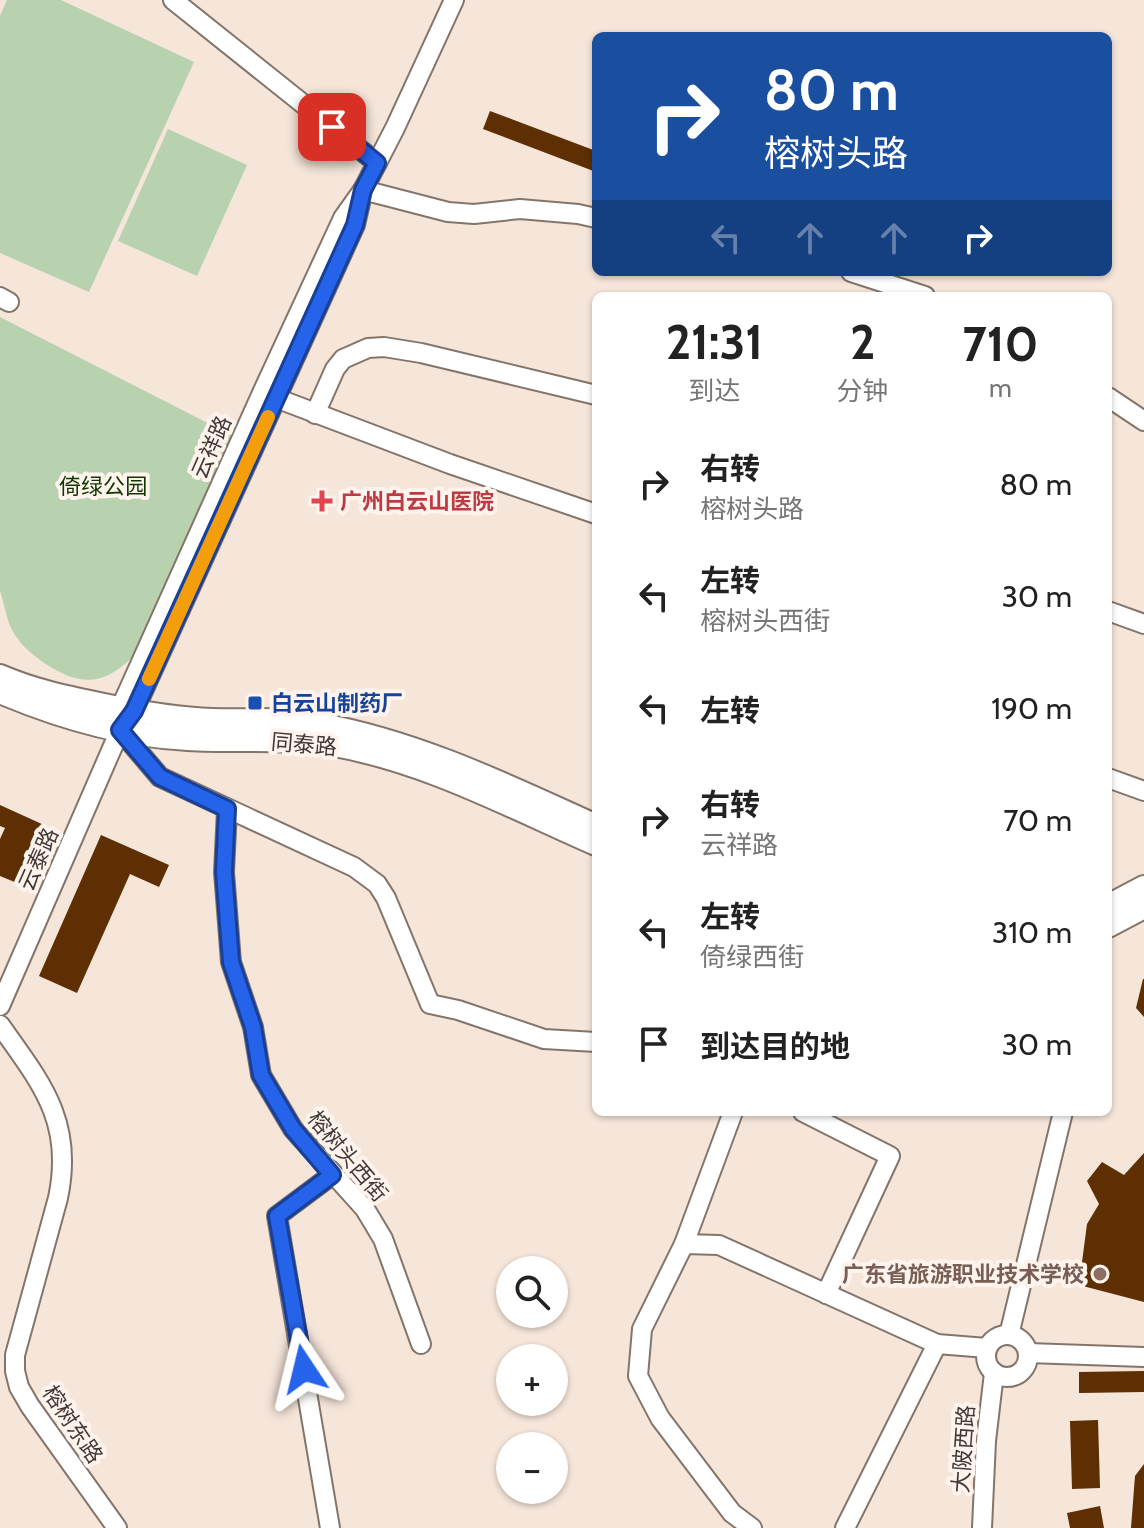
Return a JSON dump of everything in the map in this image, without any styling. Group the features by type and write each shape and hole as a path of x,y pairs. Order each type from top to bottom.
{"main road":[{"name":"同泰路","path":"0,676 187,739 284,740 349,748 403,763 436,774 592,842"},
{"name":"同泰路","path":"0,692 44,709 125,717 296,721 343,730 458,765 592,824"},
{"path":"1112,904 1144,887"},
{"path":"1112,924 1144,907"}],"street":[{"path":"173,0 377,163"},
{"name":"云祥路","path":"125,717 269,395 343,218 377,163 454,0"},
{"path":"363,190 448,212 474,214 520,209 592,217"},
{"path":"863,276 913,292"},
{"path":"315,414 335,369 343,359 368,348 384,347 421,353 592,394"},
{"path":"269,395 450,464 592,513"},
{"path":"1112,400 1144,421"},
{"path":"1112,612 1144,624"},
{"path":"125,717 160,777 354,867 377,884 410,952 430,1004 458,1010 544,1039 592,1042"},
{"name":"云泰路","path":"0,1006 125,717"},
{"path":"1112,779 1144,791"},
{"name":"榕树头西街","path":"227,809 224,872 231,962 253,1027 261,1075 293,1129 365,1209 383,1239 421,1344"},
{"name":"榕树东路","path":"0,1025 48,1098 60,1129 63,1156 63,1176 20,1332 15,1371 19,1387 30,1406 117,1528"},
{"path":"732,1116 684,1244 642,1329 638,1376 660,1418 732,1513 752,1528"},
{"path":"811,1116 890,1156 826,1294"},
{"path":"1009,1335 1062,1116"},
{"path":"330,1528 277,1216 332,1175"},
{"path":"684,1244 719,1245 937,1344 987,1348"},
{"path":"1009,1335 1021,1341 1028,1353 1025,1366 1015,1376 1008,1377 994,1373 986,1362 987,1348 996,1338 1009,1335"},
{"path":"845,1528 937,1344"},
{"path":"1028,1353 1144,1357"},
{"name":"大陂西路","path":"982,1528 986,1441 994,1373"}],"green space":[{"path":"7,0 61,0 194,62 89,292 0,253 0,16"},
{"path":"168,129 247,165 197,276 118,241"},
{"name":"倚绿公园","path":"0,317 237,438 143,646 107,676 83,679 56,670 28,650 11,628 0,591"}],"building":[{"path":"490,111 592,149 592,170 483,129"},
{"path":"0,805 44,825 17,883 0,876 0,839 5,828 0,826"},
{"path":"101,835 169,865 159,887 130,874 77,993 39,976"},
{"path":"1144,979 1144,1017 1136,1008"},
{"path":"1144,1153 1144,1302 1079,1285 1087,1224 1099,1204 1087,1181 1102,1162 1124,1175"},
{"path":"1144,1371 1144,1392 1079,1393 1079,1372"},
{"path":"1098,1420 1100,1488 1072,1489 1070,1421"},
{"path":"1144,1464 1144,1528 1131,1528 1135,1476"},
{"path":"1100,1506 1104,1528 1070,1528 1067,1513"}],"slow traffic":[{"path":"149,679 268,417"}],"place":[{"name":"广州白云山医院","path":"322,501"},
{"name":"白云山制药厂","path":"255,703"},
{"name":"广东省旅游职业技术学校","path":"1100,1274"}],"route":[{"path":"304,1369 277,1216 332,1175 293,1129 261,1075 253,1027 231,962 224,872 227,809 160,777 120,730 134,711 290,370 355,225 363,190 377,163 332,127"}]}
